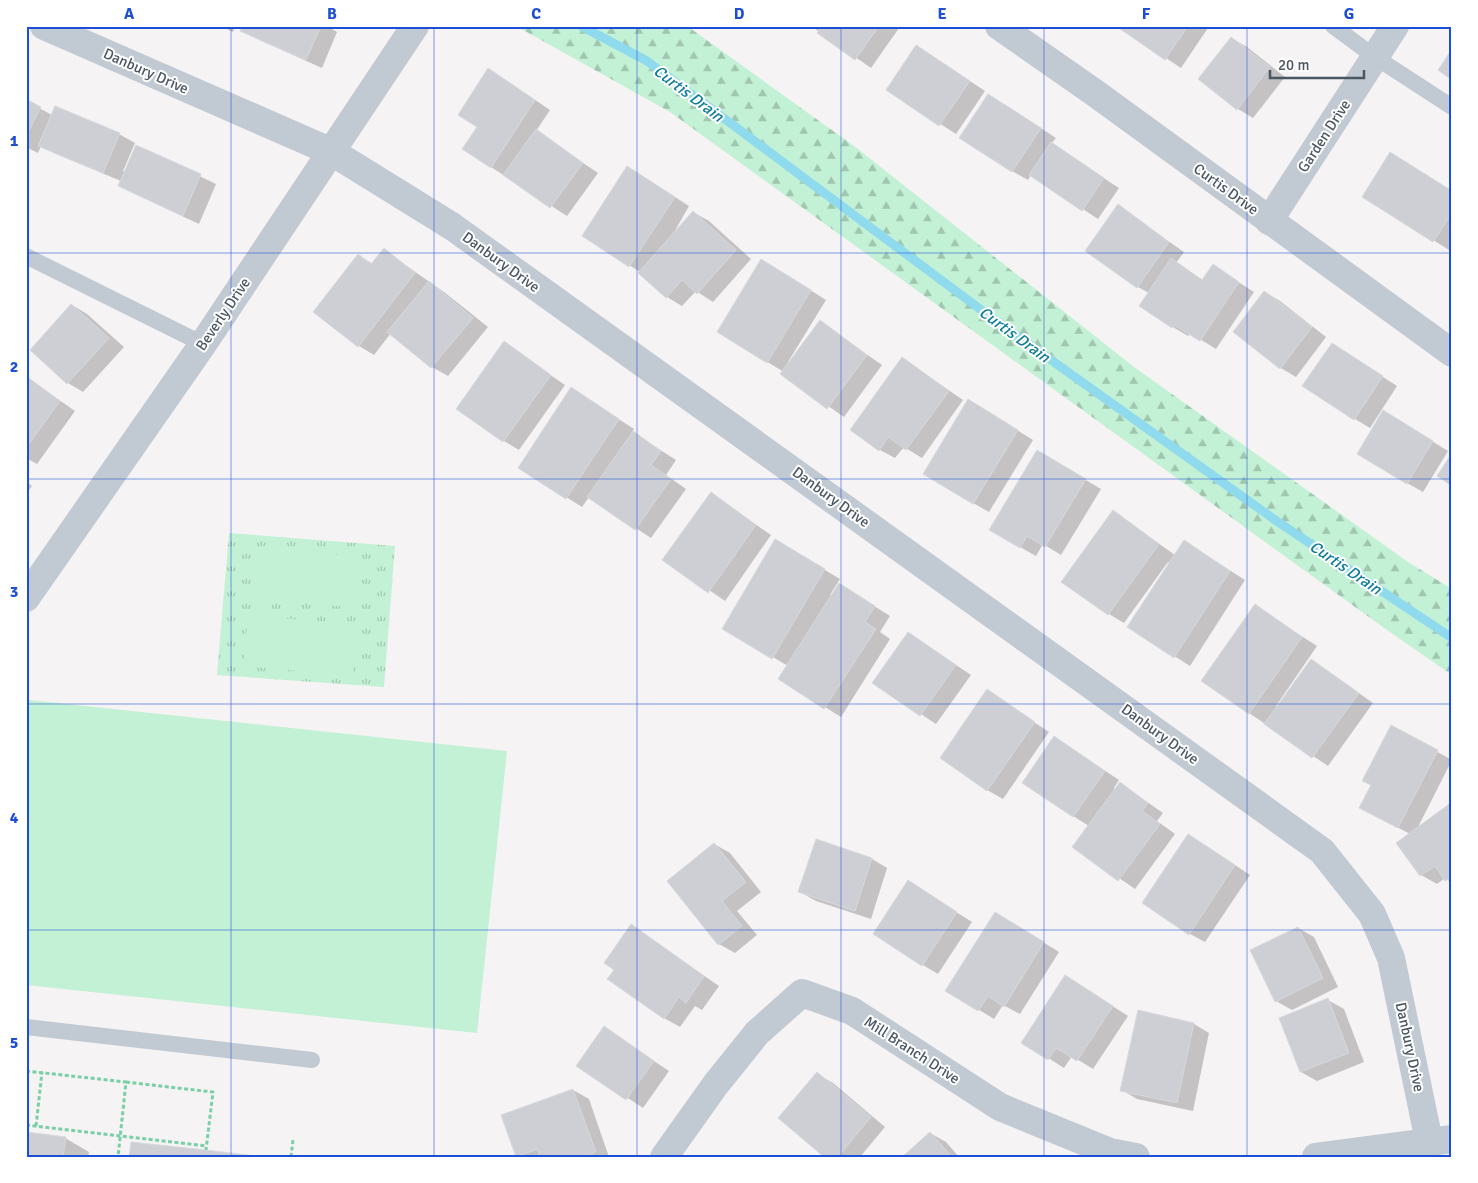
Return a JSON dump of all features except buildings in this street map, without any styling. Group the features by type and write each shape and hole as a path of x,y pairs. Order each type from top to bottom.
{"street":[{"name":"Danbury Drive","path":"44,26 332,152 469,238 1322,851 1372,914 1391,958 1440,1140"},
{"name":"Beverly Drive","path":"26,598 203,344 415,26"},
{"name":"Curtis Drive","path":"999,26 1094,92 1452,353"},
{"name":"Garden Drive","path":"1269,221 1395,26"},
{"name":"Mill Branch Drive","path":"664,1157 716,1084 757,1033 802,993 852,1011 1000,1107 1110,1152 1136,1157"},
{"path":"1316,1157 1440,1140"}],"lane":[{"path":"1334,26 1375,57 1452,107"},
{"path":"26,256 203,344"},
{"path":"26,1027 312,1060"}],"path":[{"path":"26,1071 213,1092 206,1150"},
{"path":"36,1126 42,1072"},
{"path":"118,1157 126,1082"},
{"path":"26,1125 206,1146"},
{"path":"291,1157 293,1140"}],"green space":[{"path":"516,26 687,26 854,146 1134,367 1408,562 1452,589 1452,675 670,112"},
{"path":"229,533 395,546 384,687 217,675"},
{"path":"254,547 363,557 359,608 249,598"},
{"path":"248,615 357,625 353,676 243,666"},
{"path":"29,700 507,751 477,1033 26,985 26,728"}],"waterway":[{"name":"Curtis Drain","path":"581,26 647,61 988,315 1278,522 1452,638"}]}
